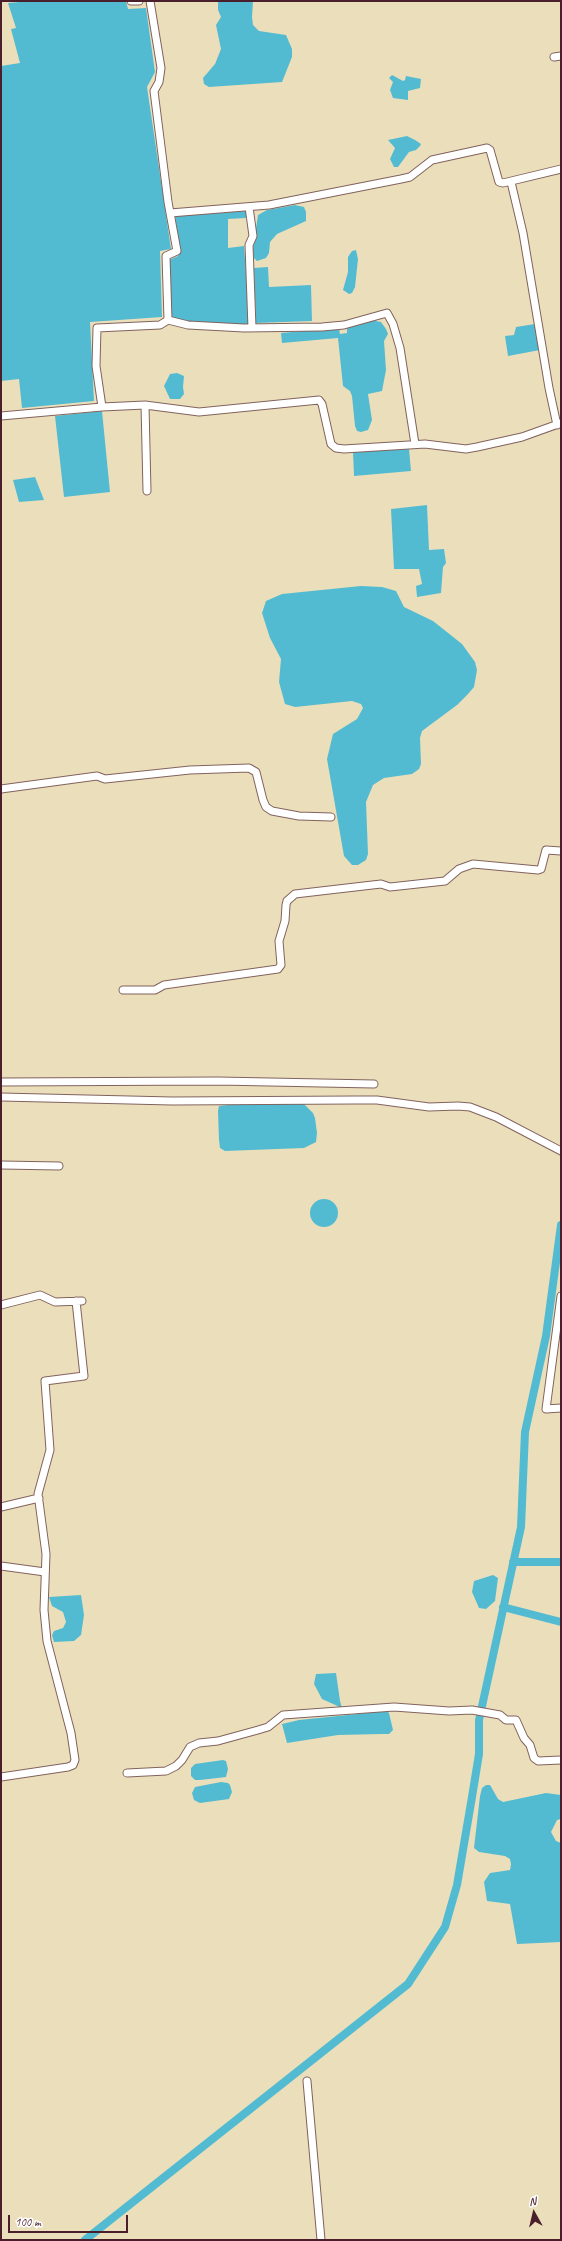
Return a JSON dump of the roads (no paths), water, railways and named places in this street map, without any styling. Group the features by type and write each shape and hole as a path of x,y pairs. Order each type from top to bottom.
{"street":[{"path":"131,1 139,1"},
{"path":"150,1 161,68 159,82 154,91 170,213 177,251 166,256 168,320"},
{"path":"170,213 249,207 298,200 410,177 432,160 487,148 490,150 499,182 511,182 561,169"},
{"path":"1,416 102,407 145,405 199,412 319,400 322,404 328,436 331,444 336,448 415,444 466,449 477,448 522,437 559,424 549,388 523,233 511,182"},
{"path":"249,207 253,236 249,245 252,328"},
{"path":"102,407 96,366 97,328 160,325 168,320 194,326 252,328 344,325 387,313 393,324 400,348 415,444"},
{"path":"145,405 147,491"},
{"path":"1,789 97,776 105,779 190,770 253,768 256,772 266,808 272,812 298,816 330,817"},
{"path":"123,990 155,990 164,985 278,969 281,965 279,941 285,921 286,905 287,901 295,894 381,884 390,887 445,881 459,869 473,864 538,870 541,868 546,850 561,851"},
{"path":"1,1082 218,1081 374,1084"},
{"path":"1,1097 172,1101 377,1100 429,1107 470,1107 496,1117 561,1151"},
{"path":"1,1165 59,1166"},
{"path":"1,1305 40,1295 55,1302 79,1301 84,1376 45,1381 50,1450 40,1485 39,1498 46,1554 44,1610 47,1641 70,1733 75,1760 74,1765 1,1777"},
{"path":"561,1296 558,1337 546,1409 561,1408"},
{"path":"1,1507 39,1498"},
{"path":"1,1566 45,1572"},
{"path":"126,1773 166,1771 176,1766 190,1747 258,1730 268,1726 283,1715 394,1707 449,1711 472,1710 490,1712 500,1715 506,1720 516,1720 524,1738 530,1745 534,1758 538,1761 556,1759 561,1760"},
{"path":"308,2081 321,2240"}],"water":[{"path":"31,1 126,1 128,9 146,8 155,72 147,87 171,249 160,251 162,317 90,322 94,401 22,408 19,379 1,381 1,66 20,63 11,29 16,28 8,3"},
{"path":"218,1 253,1 253,25 259,31 286,35 292,49 292,57 282,82 209,87 204,84 203,78 215,64 221,49 216,25 221,17 218,10"},
{"path":"392,75 403,81 405,80 406,76 421,79 420,88 408,91 408,100 393,98 390,90 393,82 389,78"},
{"path":"407,136 421,144 416,150 409,152 398,167 394,167 390,159 395,148 388,140"},
{"path":"295,205 304,207 306,212 306,221 277,234 270,242 269,253 266,258 257,261 254,258 253,249 258,215 267,210"},
{"path":"246,211 246,218 228,219 228,248 244,246 250,325 182,322 172,317 169,260 178,256 180,251 175,216"},
{"path":"356,250 358,259 355,287 352,293 349,294 343,290 348,272 348,257 352,251"},
{"path":"268,267 269,287 311,285 312,321 256,323 254,268"},
{"path":"371,320 381,322 388,334 384,341 386,370 382,391 368,394 372,420 368,430 361,432 357,431 355,426 352,396 350,391 343,386 338,338 282,343 281,333 339,328 340,334 347,333 347,327"},
{"path":"535,324 540,350 508,356 505,336 514,335 516,327"},
{"path":"177,373 184,376 184,394 180,399 170,399 164,386 170,374"},
{"path":"102,411 110,492 64,497 55,416"},
{"path":"409,449 411,471 354,476 353,452"},
{"path":"35,477 44,500 19,502 13,480"},
{"path":"427,505 429,550 444,549 446,563 443,567 441,593 417,597 416,586 422,584 419,569 394,569 391,509"},
{"path":"361,586 382,587 396,591 404,607 433,621 462,644 475,662 477,670 474,687 468,694 457,705 422,731 420,738 421,764 419,769 412,774 384,778 373,785 366,802 368,854 366,860 358,865 352,865 344,856 327,759 333,734 357,719 363,708 361,704 352,701 295,707 285,704 279,682 281,659 270,638 262,613 266,601 282,594"},
{"path":"237,1104 304,1104 313,1113 315,1118 317,1133 316,1142 304,1148 225,1151 220,1148 219,1106"},
{"path":"324,1199 334,1203 338,1213 334,1223 324,1227 314,1223 310,1213 314,1203"},
{"path":"493,1575 498,1578 495,1601 486,1609 479,1608 472,1592 474,1581"},
{"path":"81,1595 84,1615 81,1635 74,1641 54,1642 52,1635 54,1631 63,1628 66,1622 63,1612 52,1606 49,1597"},
{"path":"336,1673 342,1708 322,1699 314,1684 316,1674"},
{"path":"387,1711 389,1713 393,1730 389,1734 338,1735 287,1743 282,1724 299,1720"},
{"path":"223,1760 226,1761 228,1769 226,1777 195,1780 191,1776 191,1768 195,1764"},
{"path":"221,1782 228,1783 230,1785 232,1792 229,1799 200,1803 194,1800 192,1793 195,1787"},
{"path":"486,1785 490,1785 498,1799 503,1802 546,1793 561,1795 561,1819 557,1820 551,1832 556,1841 561,1843 561,1942 517,1944 510,1904 487,1901 484,1882 490,1873 510,1870 511,1864 510,1859 505,1856 479,1852 474,1848 480,1796 482,1788"}],"waterway":[{"path":"85,2240 408,1984 445,1927 457,1885 472,1797 479,1754 479,1720 521,1527 525,1432 546,1336 561,1225"},
{"path":"513,1562 561,1562"},
{"path":"503,1607 561,1622"}]}
